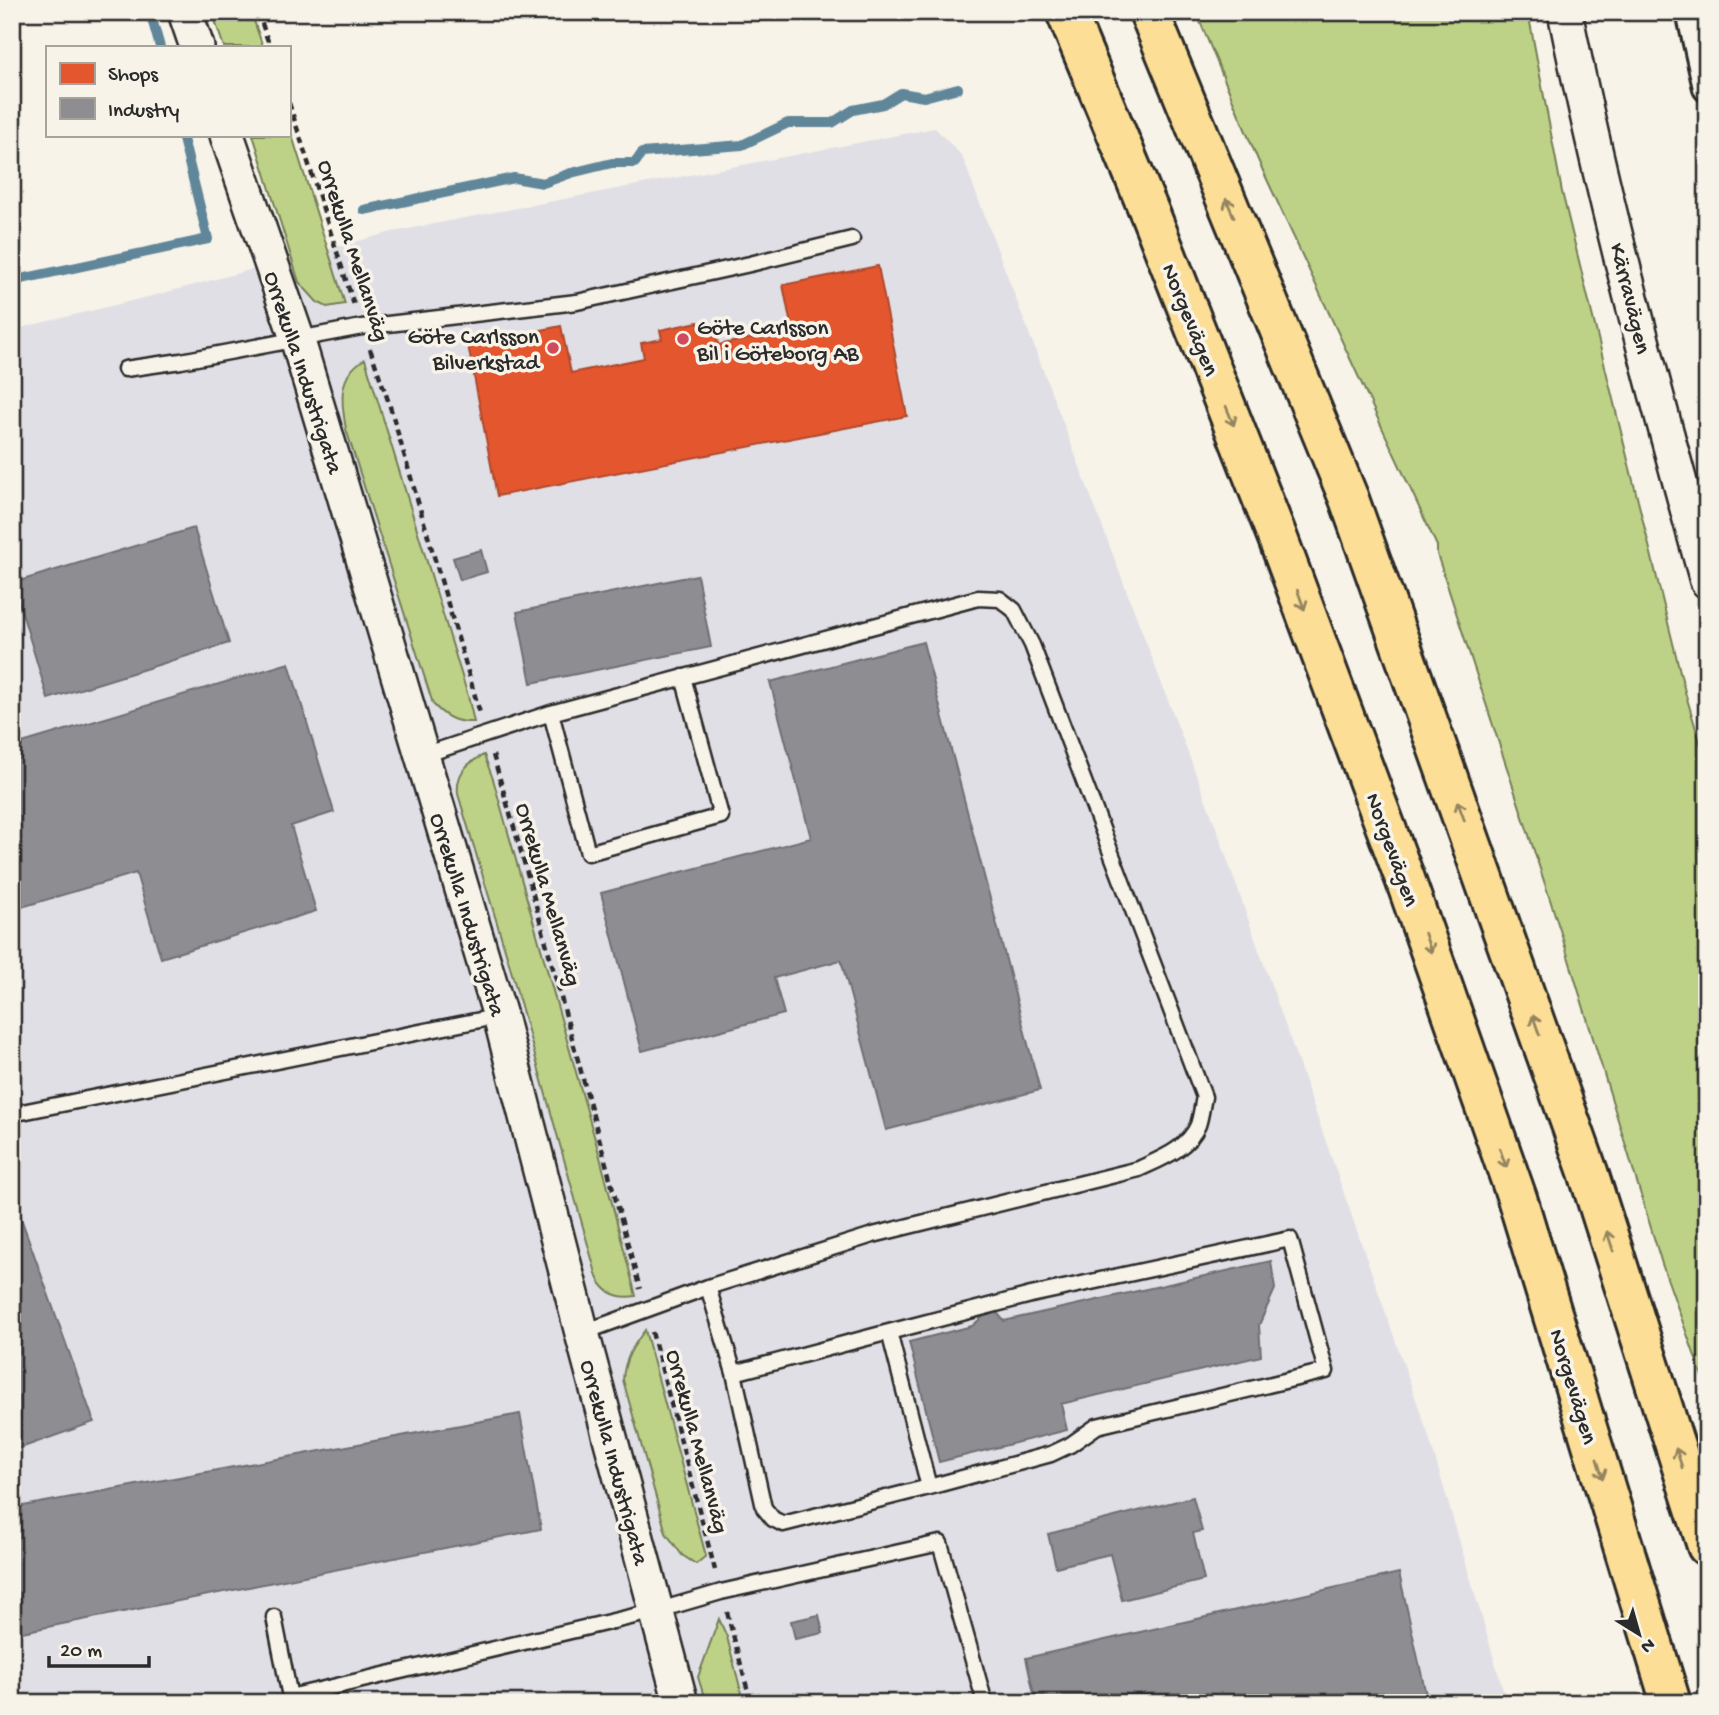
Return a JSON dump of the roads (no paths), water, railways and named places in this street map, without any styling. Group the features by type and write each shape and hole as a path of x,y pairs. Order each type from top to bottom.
{"highway":[{"path":"1039,12 1151,216"},
{"name":"Norgevägen","path":"1066,12 1151,216 1277,536 1405,879 1517,1198 1671,1703"},
{"path":"1149,12 1349,499 1588,1172 1707,1546"}],"street":[{"path":"185,12 197,46"},
{"name":"Kärravägen","path":"1565,12 1583,98 1652,379 1707,582"},
{"path":"1690,12 1707,88"},
{"name":"Orrekulla Industrigata","path":"227,136 296,338 500,1016 681,1703"}],"lane":[{"path":"125,369 181,362 362,327 577,302 852,239"},
{"path":"422,756 551,713 683,677 978,598 1000,599 1014,610 1032,645 1204,1097 1197,1126 1186,1142 1139,1169 873,1235 708,1287 582,1333"},
{"path":"551,713 588,853 720,816 683,677"},
{"path":"12,1114 500,1016"},
{"path":"708,1287 734,1373 764,1508 773,1519 783,1524 1051,1454 1070,1445 1097,1426 1326,1371 1290,1239 1031,1295 734,1373"},
{"path":"889,1332 929,1487"},
{"path":"274,1617 290,1697 656,1612 721,1592 940,1543 985,1703"},
{"path":"328,1703 332,1688"}],"waterway":[{"path":"150,12 160,46"},
{"path":"364,210 514,178 543,183 612,163 635,163 642,153 742,145 788,123 832,123 853,110 883,104 901,93 924,97 958,88"},
{"path":"12,281 208,239 182,136"}],"place":[{"name":"Göte Carlsson Bil i Göteborg AB","path":"683,339"},
{"name":"Göte Carlsson Bilverkstad","path":"553,348"}]}
